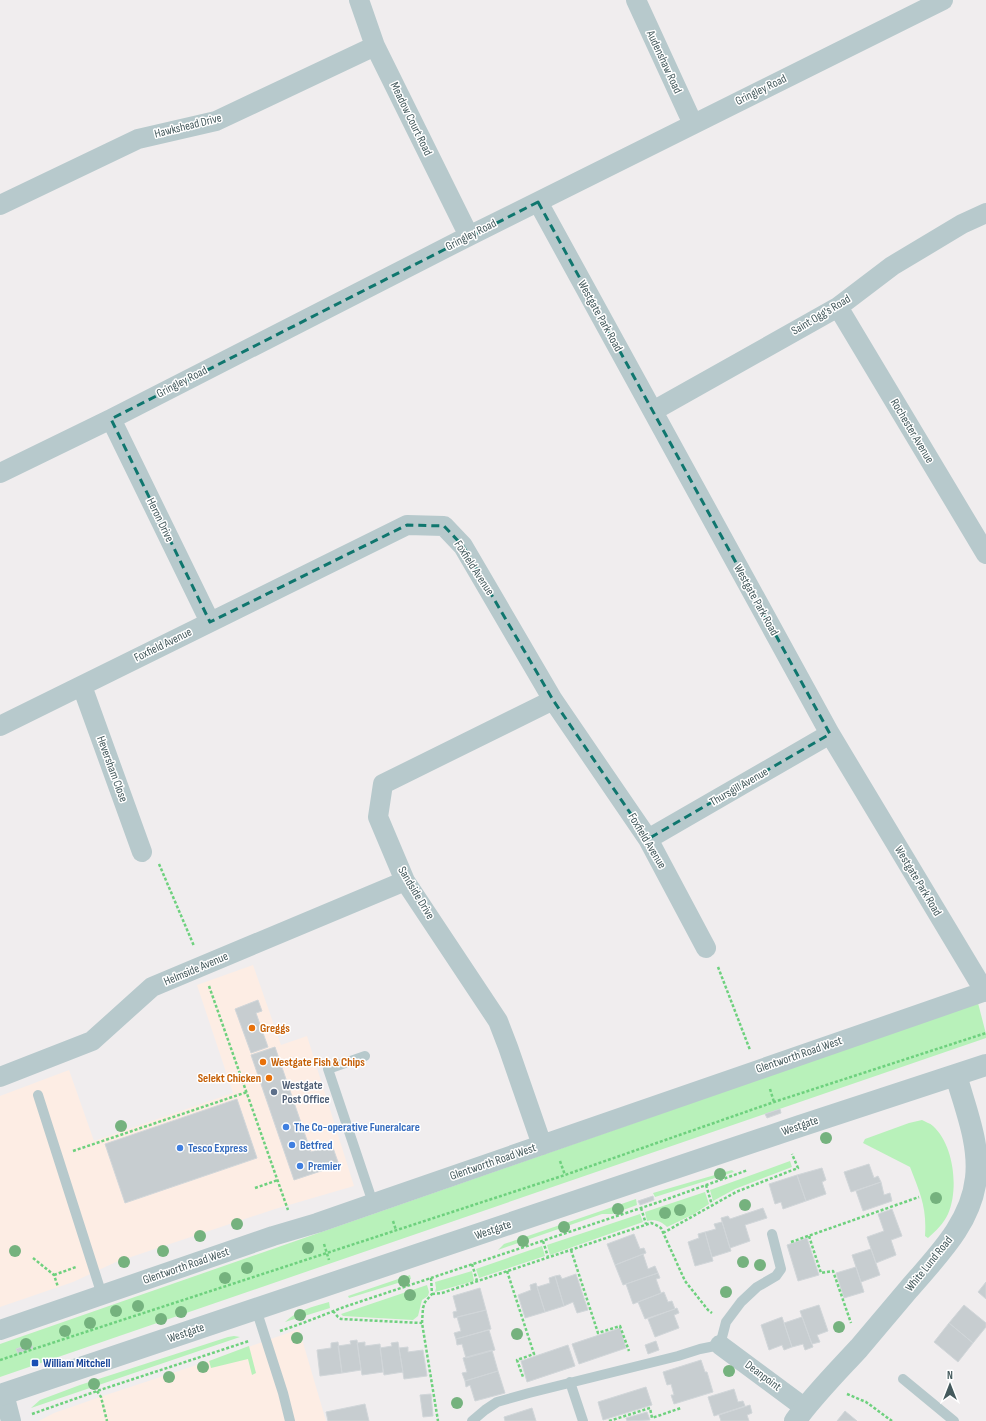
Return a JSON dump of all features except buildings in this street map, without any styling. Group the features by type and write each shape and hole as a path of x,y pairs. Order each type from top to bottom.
{"street":[{"name":"Meadow Court Road","path":"359,0 375,46 469,236"},
{"name":"Audenshaw Road","path":"636,0 693,124"},
{"name":"Gringley Road","path":"0,473 111,419 469,236 943,0"},
{"name":"Hawkshead Drive","path":"0,205 138,139 216,122 375,46"},
{"name":"Westgate Park Road","path":"538,202 830,734 985,991"},
{"name":"Saint Ogg's Road","path":"653,411 838,307 892,266 962,224 986,213"},
{"name":"Rochester Avenue","path":"838,307 986,554"},
{"name":"Heron Drive","path":"111,419 210,622"},
{"name":"Foxfield Avenue","path":"0,726 407,525 444,526 462,546 553,700 648,839 706,948"},
{"name":"Heversham Close","path":"82,686 142,852"},
{"name":"Sandside Drive","path":"542,1146 498,1021 405,880 378,817 383,784 553,700"},
{"name":"Thursgill Avenue","path":"648,839 830,734"},
{"name":"Helmside Avenue","path":"0,1077 92,1041 152,987 405,880"},
{"name":"Glentworth Road West","path":"0,1330 542,1146 985,991"},
{"name":"Westgate","path":"2,1395 986,1065"},
{"name":"White Lund Road","path":"800,1414 941,1251 956,1231 968,1211 976,1177 980,1140 956,1075"},
{"name":"Deanpoint","path":"720,1345 800,1414"},
{"path":"2,1395 19,1418"}],"lane":[{"path":"365,1056 328,1069 373,1204"},
{"path":"38,1095 102,1295"},
{"path":"472,1421 497,1402 529,1392 720,1345 726,1322 741,1302 757,1287 776,1276 780,1269 772,1234"},
{"path":"256,1309 283,1392 290,1421"},
{"path":"903,1379 954,1421"},
{"path":"570,1382 582,1421"}],"path":[{"path":"142,852 160,865 202,966 295,1229"},
{"path":"706,948 716,960 757,1070 767,1082 774,1102"},
{"path":"0,1360 565,1175 774,1102 986,1033"},
{"path":"57,1156 247,1092"},
{"path":"785,1157 799,1152"},
{"path":"663,1233 736,1192 766,1179 798,1168 792,1154"},
{"path":"281,1331 333,1311 641,1208 749,1170"},
{"path":"255,1188 278,1180"},
{"path":"706,1185 712,1206"},
{"path":"775,1246 809,1236 919,1197"},
{"path":"641,1208 646,1224"},
{"path":"438,1421 422,1323 425,1302 432,1294 442,1293 651,1223 656,1224 661,1228 685,1281 708,1310 726,1322"},
{"path":"809,1236 821,1273 833,1271 849,1320 860,1346"},
{"path":"543,1241 548,1258"},
{"path":"571,1250 598,1333 620,1326 634,1366"},
{"path":"33,1258 54,1275 91,1262"},
{"path":"472,1264 477,1281"},
{"path":"507,1271 534,1354 517,1360 529,1392"},
{"path":"430,1278 432,1294"},
{"path":"333,1311 338,1318 341,1319 422,1323"},
{"path":"19,1418 247,1342"},
{"path":"830,1378 848,1395 866,1402 892,1421"},
{"path":"97,1391 101,1397 107,1421"},
{"path":"609,1421 650,1408 652,1418 680,1408"}],"highlighted area":[{"path":"538,202 830,734 648,839 553,700 463,546 444,526 407,525 210,622 111,419"}],"shaded area":[{"path":"253,965 281,1045 307,1036 354,1186 275,1209 116,1262 73,1282 0,1307 0,1096 69,1070 94,1141 233,1093 197,985"},
{"path":"299,1329 326,1421 39,1421 54,1413"}],"green space":[{"path":"978,1003 986,1038 0,1377 0,1344"},
{"path":"922,1120 933,1126 946,1144 950,1156 954,1180 951,1204 948,1214 940,1227 928,1238 925,1236 925,1217 922,1200 910,1167 863,1143 865,1139 909,1123"},
{"path":"790,1161 792,1167 735,1189 713,1201 710,1190"},
{"path":"732,1170 734,1172 655,1197 653,1193"},
{"path":"705,1192 709,1204 692,1215 667,1227 658,1221 647,1221 645,1212"},
{"path":"636,1199 637,1205 612,1214 602,1214 498,1250 504,1244"},
{"path":"640,1214 643,1222 550,1255 547,1245"},
{"path":"542,1246 545,1256 479,1278 476,1269"},
{"path":"472,1271 474,1281 435,1292 435,1282"},
{"path":"410,1275 411,1279 349,1298 348,1296"},
{"path":"427,1285 429,1292 428,1296 422,1300 418,1316 413,1320 343,1316 341,1314"},
{"path":"329,1302 330,1308 285,1322 311,1307"},
{"path":"234,1336 240,1337 31,1408 40,1400 80,1385"},
{"path":"249,1346 256,1373 252,1375 248,1359 211,1368 209,1361"}],"place":[{"name":"Greggs","path":"252,1028"},
{"name":"Westgate Fish & Chips","path":"263,1062"},
{"name":"Selekt Chicken","path":"269,1078"},
{"name":"Westgate Post Office","path":"274,1092"},
{"name":"The Co-operative Funeralcare","path":"286,1127"},
{"name":"Betfred","path":"292,1145"},
{"name":"Tesco Express","path":"180,1148"},
{"name":"Premier","path":"300,1166"},
{"name":"William Mitchell","path":"35,1363"}]}
